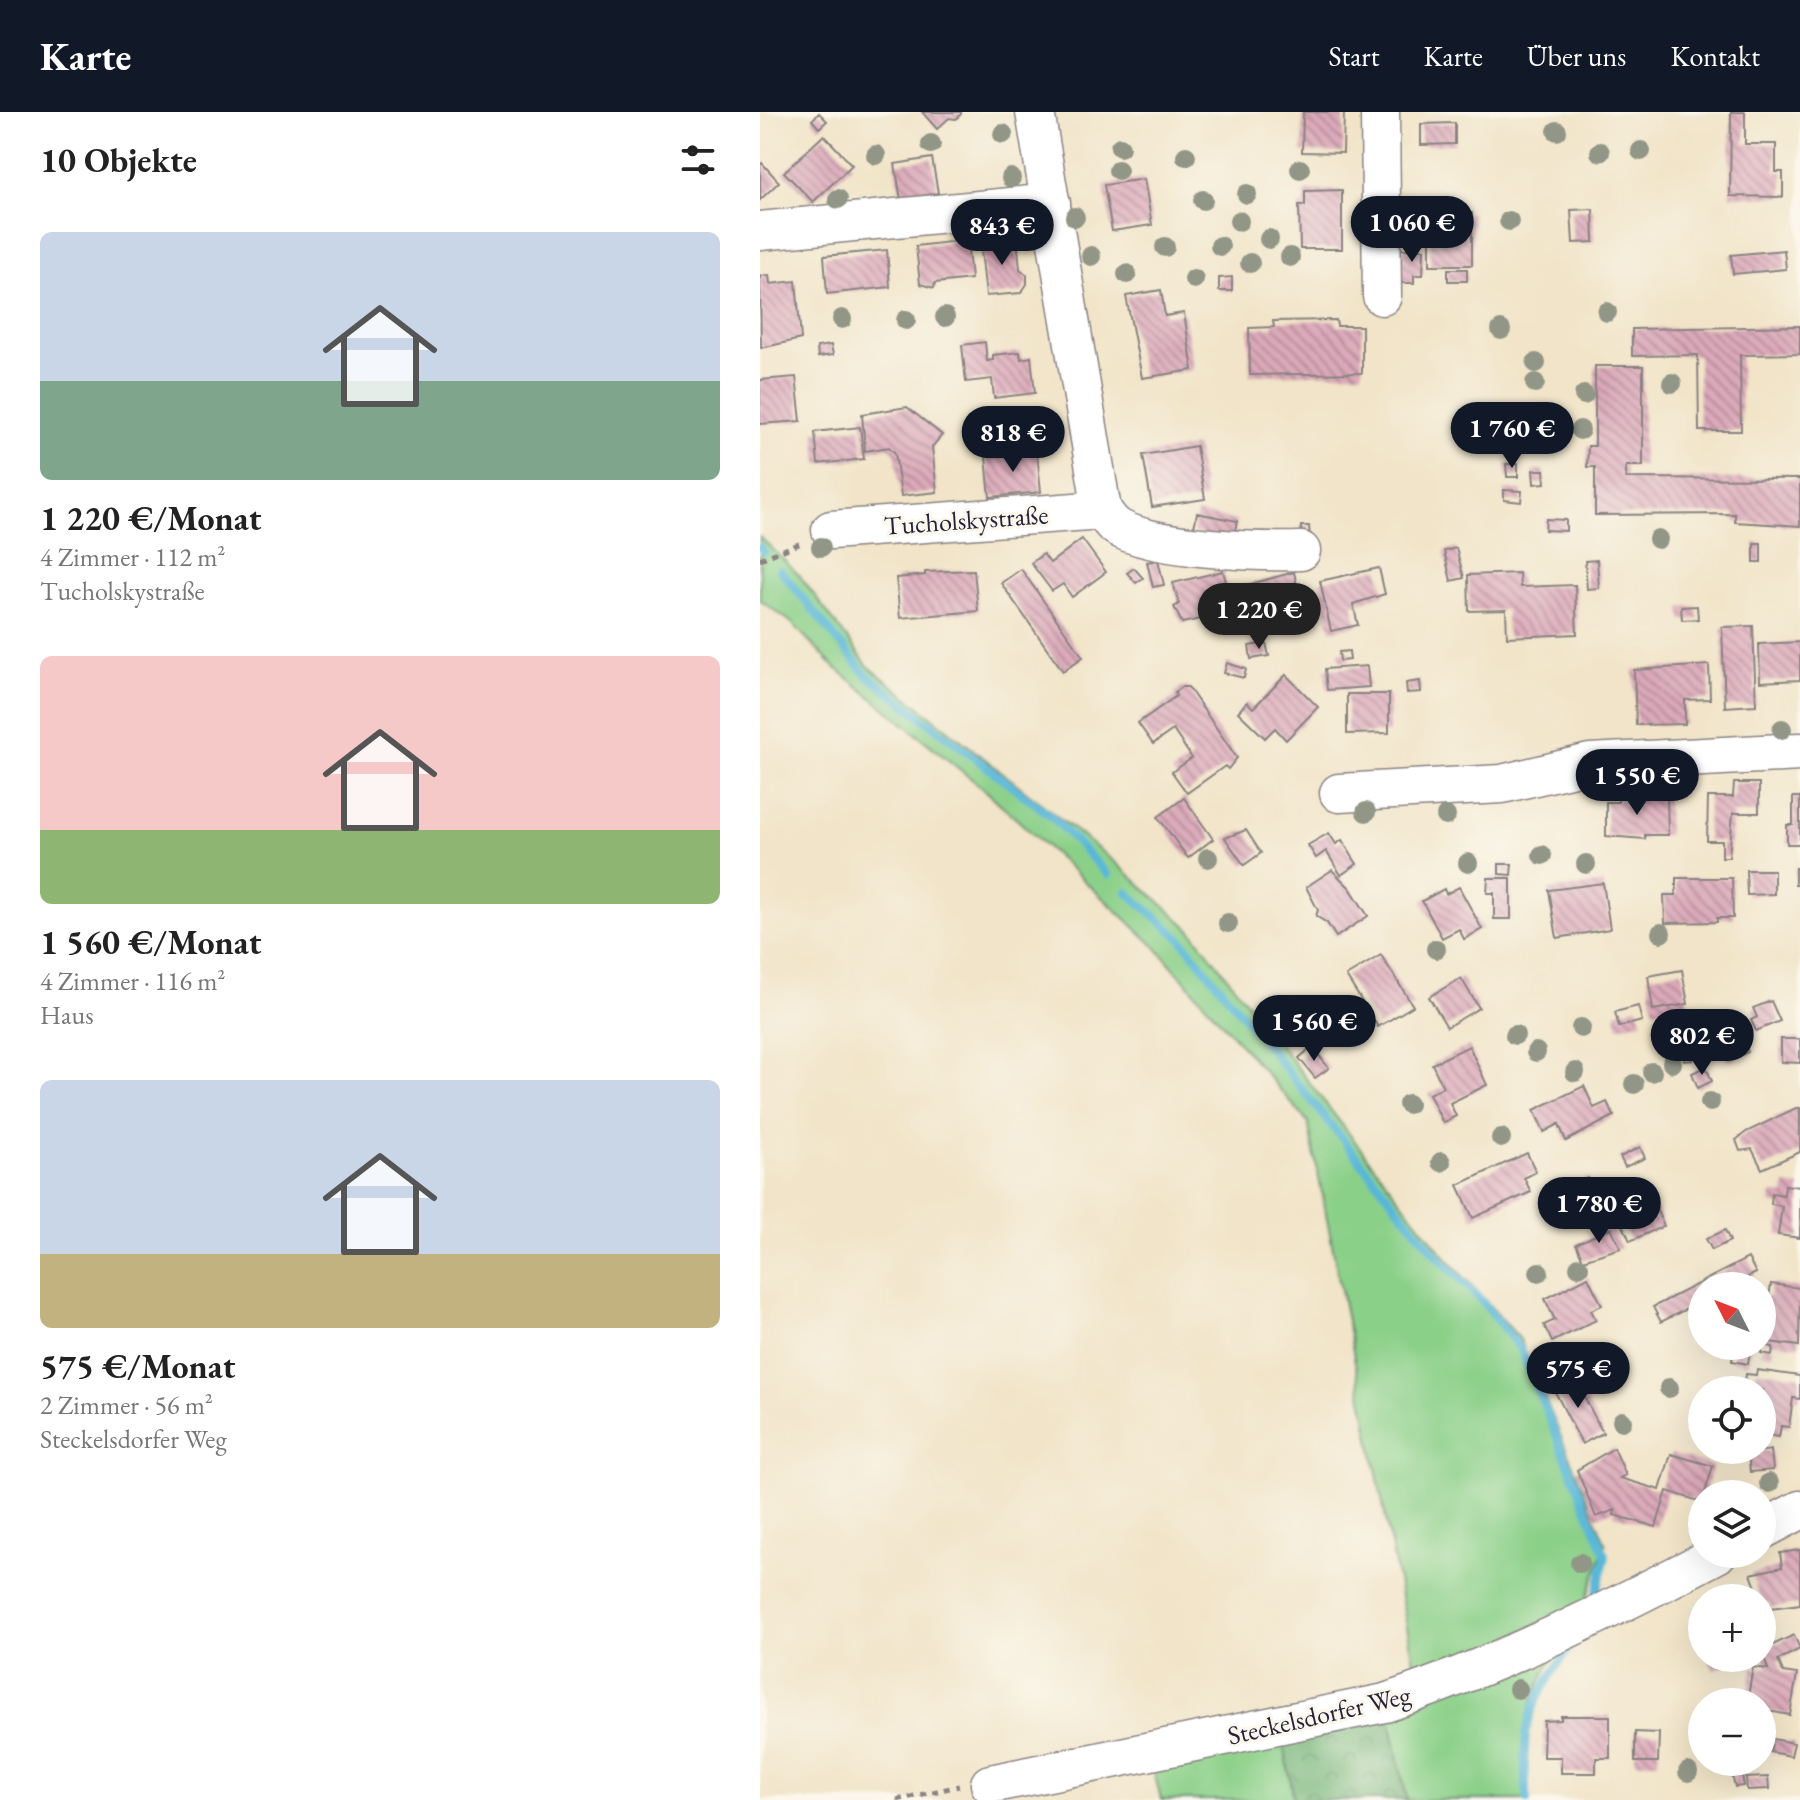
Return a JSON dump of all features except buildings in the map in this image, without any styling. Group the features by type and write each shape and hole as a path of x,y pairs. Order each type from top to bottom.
{"street":[{"path":"1035,112 1102,510 1114,526 1137,535 1231,552 1301,551"},
{"path":"1380,112 1382,296"},
{"path":"760,231 1051,203"},
{"name":"Tucholskystraße","path":"831,530 1102,510"},
{"path":"1339,793 1502,784 1590,763 1800,752"},
{"path":"1776,1523 1800,1510"},
{"name":"Steckelsdorfer Weg","path":"990,1784 1385,1703 1431,1688 1571,1625 1608,1612 1691,1568"}],"path":[{"path":"760,559 831,530"},
{"path":"897,1800 960,1786 990,1784"}],"green space":[{"path":"760,537 799,575 868,666 1116,863 1189,928 1438,1248 1520,1339 1606,1544 1586,1600 1418,1683 1308,1122 1155,946 985,790 832,665 791,622 760,600"},
{"path":"1564,1637 1541,1680 1528,1715 1524,1751 1527,1800 1407,1800 1388,1712"},
{"path":"1388,1712 1407,1800 1294,1800 1282,1734"},
{"path":"1282,1734 1294,1800 1161,1800 1152,1763"}],"waterway":[{"path":"760,547 764,552"},
{"path":"780,570 865,674 1051,816 1108,875"},
{"path":"1127,892 1181,939 1435,1254 1481,1300 1521,1350 1606,1556 1595,1599"},
{"path":"1527,1800 1525,1750 1530,1716 1546,1684 1573,1643"}]}
